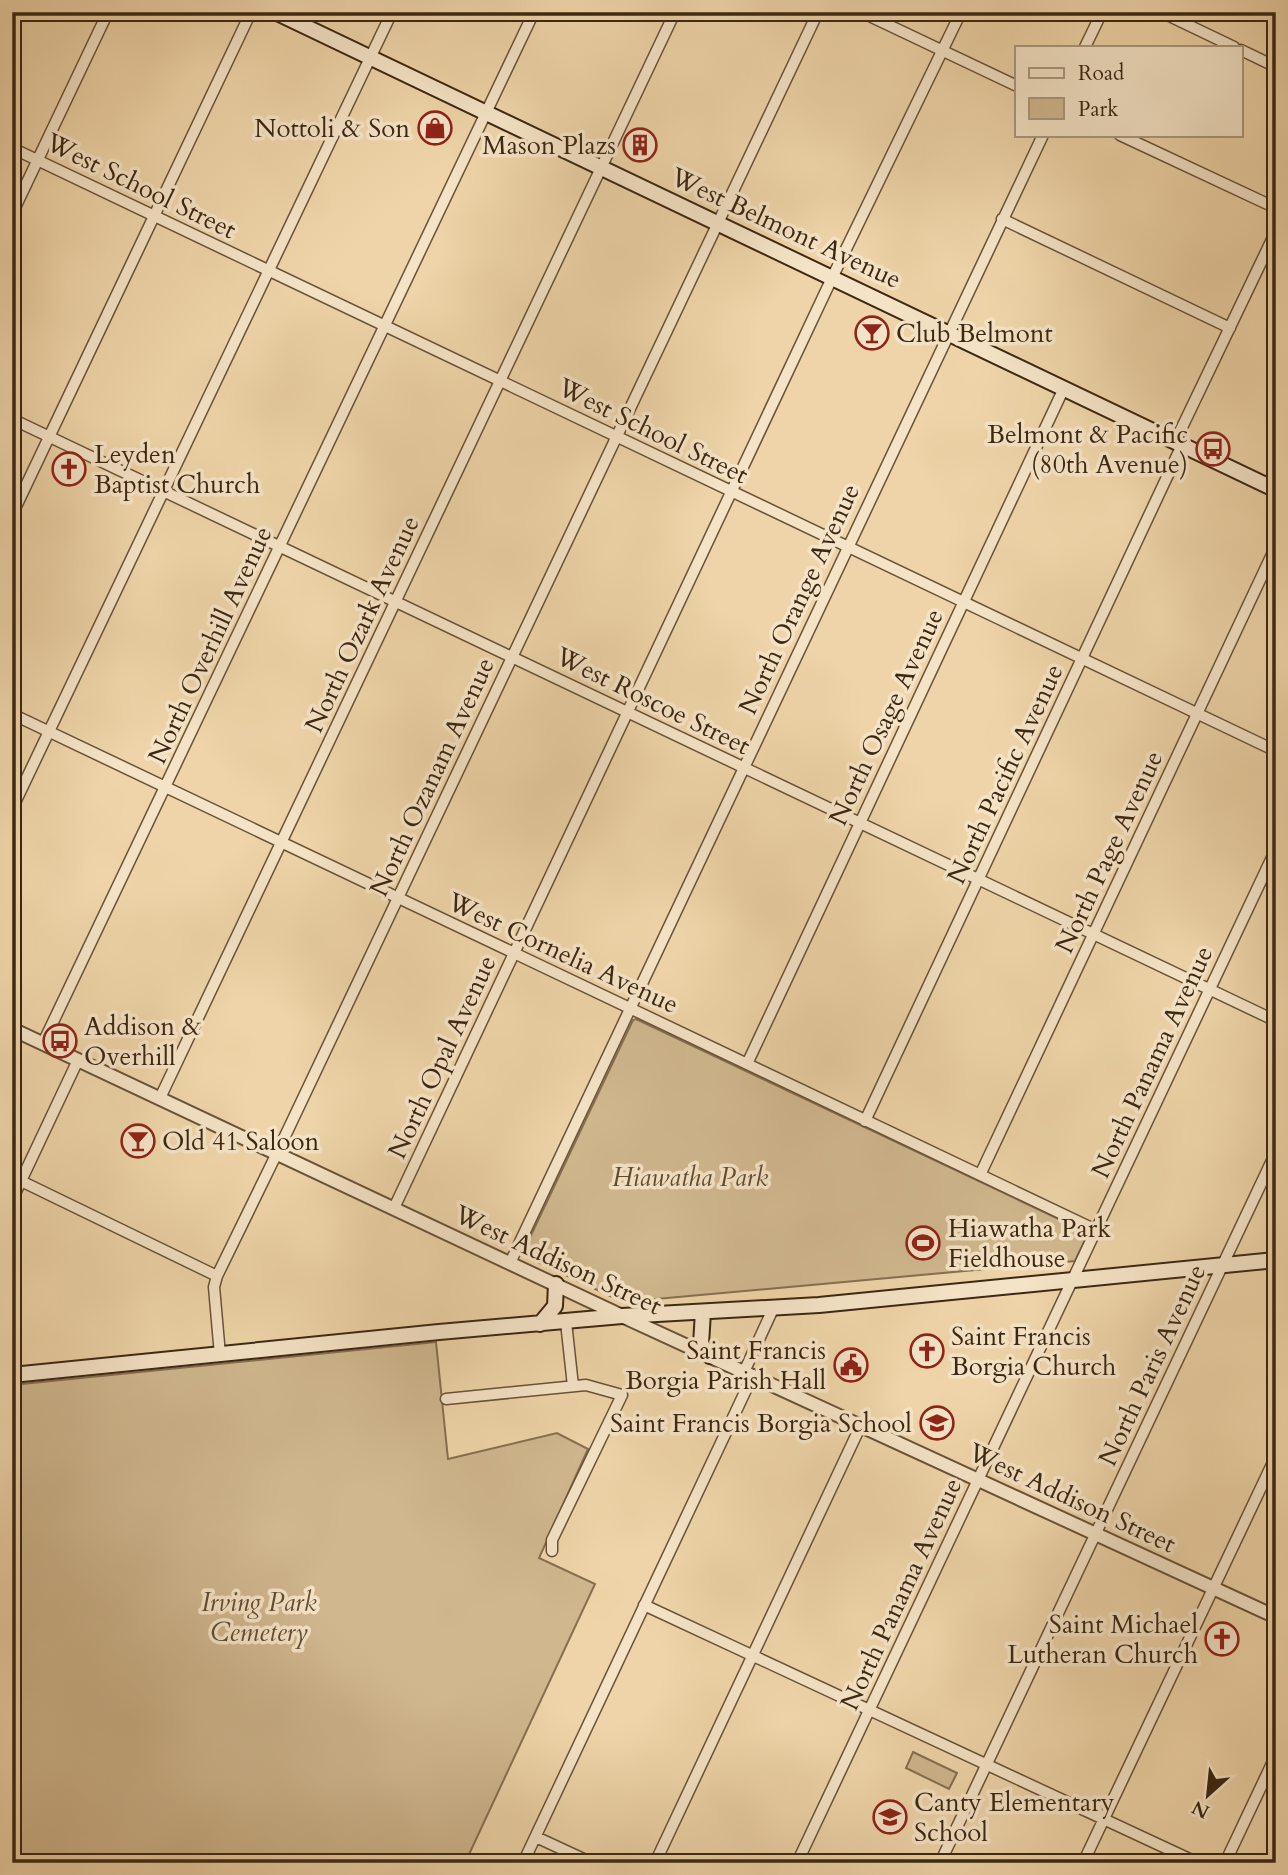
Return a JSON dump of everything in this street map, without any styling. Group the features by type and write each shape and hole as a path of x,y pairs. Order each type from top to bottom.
{"main road":[{"name":"West Belmont Avenue","path":"275,12 1276,490"},
{"path":"12,1376 622,1316 773,1309 1276,1260"},
{"path":"540,1324 555,1306 556,1284"},
{"path":"703,1312 701,1344 710,1356"}],"street":[{"path":"12,214 108,12"},
{"path":"12,515 251,12"},
{"path":"12,809 392,12"},
{"name":"North Overhill Avenue","path":"43,1043 534,12"},
{"name":"North Ozark Avenue","path":"160,1098 675,12"},
{"name":"North Ozanam Avenue","path":"220,1355 214,1287 217,1276 818,12"},
{"path":"861,12 1015,85"},
{"name":"North Opal Avenue","path":"394,1208 832,278 961,12"},
{"path":"1085,46 1102,12"},
{"path":"1161,12 1232,46"},
{"path":"1242,50 1276,67"},
{"name":"North Orange Avenue","path":"510,1263 1043,136"},
{"path":"1122,136 1276,208"},
{"name":"West School Street","path":"12,148 1276,751"},
{"path":"1002,219 1230,327"},
{"name":"North Pacific Avenue","path":"865,1121 1082,659 1230,327 1276,231"},
{"name":"North Osage Avenue","path":"747,1064 1064,388"},
{"name":"West Roscoe Street","path":"12,419 1276,1021"},
{"name":"North Page Avenue","path":"980,1175 1276,546"},
{"name":"West Cornelia Avenue","path":"12,714 1096,1230"},
{"name":"North Panama Avenue","path":"797,1863 1276,849"},
{"name":"West Addison Street","path":"12,1029 622,1316 1276,1617"},
{"path":"12,1200 78,1060"},
{"name":"North Paris Avenue","path":"940,1863 1276,1152"},
{"path":"21,1181 217,1276"},
{"path":"523,1863 645,1605 748,1373 773,1309"},
{"path":"566,1322 573,1386"},
{"path":"446,1399 586,1385 622,1395 552,1540 552,1551"},
{"path":"654,1863 860,1425"},
{"path":"1083,1863 1276,1456"},
{"path":"645,1605 1198,1863"},
{"path":"1225,1863 1276,1755"},
{"path":"536,1837 592,1863"}],"green space":[{"name":"Hiawatha Park","path":"636,1019 1084,1231 1087,1236 1075,1261 623,1302 527,1257 524,1250 633,1020"},
{"name":"Irving Park Cemetery","path":"436,1342 448,1459 557,1433 588,1449 539,1558 595,1584 465,1863 12,1863 12,1385"},
{"path":"913,1752 957,1773 949,1789 906,1768"}],"place":[{"name":"Nottoli & Son","path":"435,128"},
{"name":"Mason Plazs","path":"640,145"},
{"name":"Club Belmont","path":"872,333"},
{"name":"Belmont & Pacific (80th Avenue)","path":"1213,449"},
{"name":"Leyden Baptist Church","path":"69,469"},
{"name":"Addison & Overhill","path":"60,1041"},
{"name":"Old 41 Saloon","path":"138,1141"},
{"name":"Hiawatha Park Fieldhouse","path":"923,1243"},
{"name":"Saint Francis Borgia Church","path":"927,1351"},
{"name":"Saint Francis Borgia Parish Hall","path":"851,1365"},
{"name":"Saint Francis Borgia School","path":"937,1423"},
{"name":"Saint Michael Lutheran Church","path":"1222,1639"},
{"name":"Canty Elementary School","path":"890,1817"}]}
